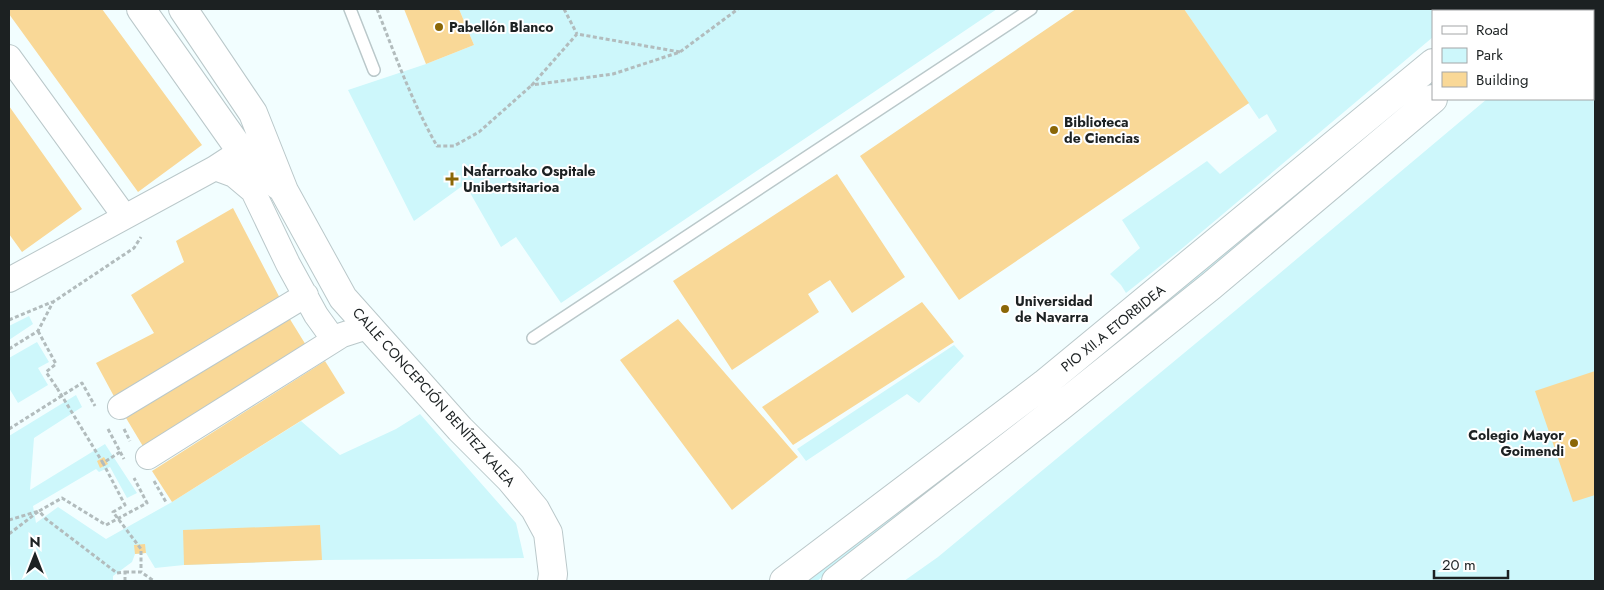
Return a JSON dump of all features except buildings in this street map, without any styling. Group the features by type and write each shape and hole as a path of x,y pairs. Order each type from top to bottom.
{"main road":[{"name":"CALLE CONCEPCIÓN BENÍTEZ KALEA","path":"141,9 241,151 284,190"},
{"name":"CALLE CONCEPCIÓN BENÍTEZ KALEA","path":"183,9 253,113 284,190 343,298 460,429 510,479 535,509 548,533 553,574 552,581"},
{"name":"PIO XII.A ETORBIDEA","path":"784,581 1044,384 1432,64"},
{"name":"PIO XII.A ETORBIDEA","path":"836,581 1061,406 1211,286 1432,100"}],"street":[{"path":"9,57 125,217"},
{"path":"9,280 214,168 241,151"},
{"path":"214,168 234,175 253,191 288,264 316,315 334,340"},
{"path":"120,406 306,295"},
{"path":"148,457 342,335 370,326"}],"lane":[{"path":"350,9 374,70"},
{"path":"533,338 1032,9"}],"path":[{"path":"376,9 423,121 437,146 454,146 479,132 532,85 577,34"},
{"path":"564,9 577,34"},
{"path":"532,85 613,74 680,52 738,9"},
{"path":"577,34 680,52"},
{"path":"9,320 53,302 134,248 146,230"},
{"path":"9,349 38,331 53,302"},
{"path":"38,331 56,364 46,372 103,463 125,505 113,512 141,550 141,572"},
{"path":"9,428 72,389"},
{"path":"103,463 120,452"},
{"path":"9,534 39,511 62,498 106,525 146,503 141,491"},
{"path":"9,520 39,511"},
{"path":"39,511 46,519 118,573 141,572 154,581"},
{"path":"125,572 125,581"}],"green space":[{"name":"Nafarroako Ospitale Unibertsitarioa","path":"459,9 997,9 561,303 516,237 501,247 465,184 414,221 348,90 426,64 474,45"},
{"path":"1184,9 1466,9 1432,10 1432,38 1179,251 1126,293 1110,274 1140,248 1122,220 1207,161 1220,174 1277,131 1267,114 1259,119"},
{"path":"1595,9 1595,581 904,581 938,557 1486,100 1594,100 1592,10"},
{"path":"1432,74 1432,83 1000,443 817,581 803,581"},
{"path":"29,316 33,324 9,340 9,326"},
{"path":"37,342 49,362 38,368 48,385 18,403 9,388 9,358"},
{"path":"954,345 964,356 919,403 907,394 806,461 797,449"},
{"path":"76,395 82,407 34,438 30,490 105,444 137,493 127,498 110,467 99,472 96,469 33,506 36,523 58,507 106,539 172,502 301,421 340,455 396,429 420,414 516,523 524,558 322,560 184,565 155,568 146,553 135,554 132,562 113,576 113,581 12,581 9,555 9,436"}],"place":[{"name":"Pabellón Blanco","path":"439,27"},
{"name":"Biblioteca de Ciencias","path":"1054,130"},
{"name":"Nafarroako Ospitale Unibertsitarioa","path":"452,179"},
{"name":"Universidad de Navarra","path":"1005,309"},
{"name":"Colegio Mayor Goimendi","path":"1574,443"}]}
